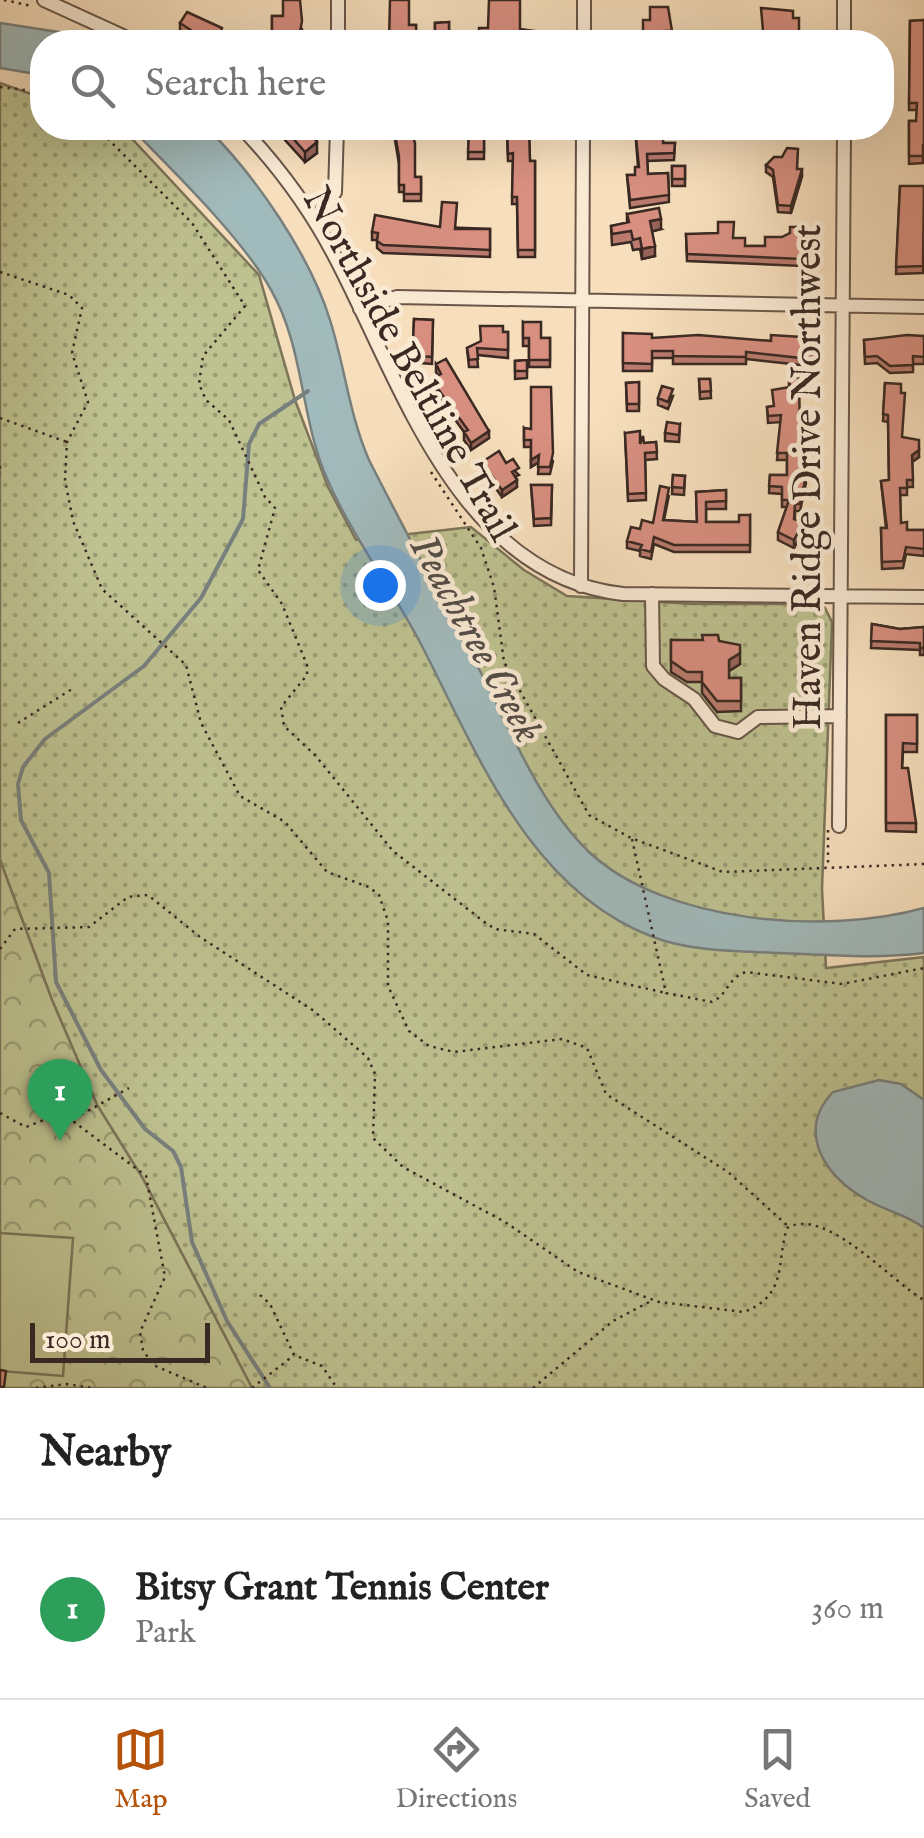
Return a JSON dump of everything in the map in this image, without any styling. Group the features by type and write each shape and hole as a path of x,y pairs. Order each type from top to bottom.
{"street":[{"path":"44,0 110,30"},
{"path":"338,0 338,30"},
{"path":"584,0 584,30"},
{"path":"844,0 844,30"},
{"path":"251,140 315,221 417,426 460,490 525,557 581,586 652,594 924,598"},
{"path":"315,221 335,192 337,140"},
{"path":"581,586 583,140"},
{"name":"Haven Ridge Drive Northwest","path":"839,826 844,140"},
{"path":"360,309 396,297 924,307"},
{"path":"652,594 653,666 694,699 715,726 738,732 758,717 840,716"}],"path":[{"path":"0,87 30,91"},
{"path":"109,140 199,230 245,306 203,356 199,369 202,394 232,427 257,482 275,508 258,570 282,604 307,665 306,674 281,707 284,726 315,754 393,852 495,929 534,934 587,974 666,993 712,1002 732,978 746,972 842,984 924,968"},
{"path":"0,272 70,295 82,308 72,353 88,402 68,442 65,480 73,521 102,590 189,670 201,724 240,796 286,822 327,872 369,887 379,895 388,921 388,986 416,1038 454,1052 562,1039 579,1044 593,1056 606,1094 728,1172 789,1227"},
{"path":"0,418 68,442"},
{"name":"Northside Beltline Trail","path":"424,459 481,548 494,586 504,662 589,815 631,838 724,872 924,864"},
{"path":"0,466 0,474"},
{"path":"18,723 72,689"},
{"path":"828,870 828,825 839,826"},
{"path":"631,838 655,960 666,993"},
{"path":"0,949 11,933 23,928 76,929 95,925 134,895 158,900 200,937 314,1011 368,1058 375,1074 374,1138 389,1157 506,1222 578,1272 653,1300 738,1313 753,1308 780,1277 789,1227"},
{"path":"74,1118 129,1088"},
{"path":"0,1113 26,1127 55,1112 74,1118 140,1168 150,1186 165,1277 140,1332 142,1350 153,1365 207,1388"},
{"path":"789,1227 803,1221 820,1224 924,1300"},
{"path":"260,1296 270,1304 294,1355 322,1366 336,1388"},
{"path":"534,1388 613,1321 653,1300"},
{"path":"252,1388 294,1355"},
{"path":"36,1388 66,1384 92,1388"}],"green space":[{"path":"0,83 30,94 30,140 133,140 259,275 295,400 328,487 356,540 471,527 524,570 567,596 692,604 815,604 825,608 832,622 822,889 826,968 924,957 924,1388 252,1388 142,1177 97,1105 52,1000 0,860"},
{"path":"0,860 52,1000 97,1105 142,1177 252,1388 0,1388"},
{"path":"0,1233 73,1238 63,1376 0,1371"}],"water":[{"path":"0,23 46,30 30,30 30,73 0,68"},
{"path":"143,140 218,140 244,169 295,243 321,295 369,460 527,765 555,812 589,852 622,876 660,895 749,917 842,921 924,908 924,953 870,956 748,952 668,942 611,916 574,888 542,855 490,778 414,631 334,493 315,446 289,332 270,288 224,226"},
{"path":"879,1080 901,1084 924,1100 924,1228 852,1191 820,1153 817,1123 833,1092"}],"building":[{"path":"283,0 300,0 300,30 272,30 272,16 283,16"},
{"path":"390,0 409,0 409,25 416,25 416,30 389,30"},
{"path":"489,0 520,0 520,29 527,30 479,30 488,28"},
{"path":"650,7 668,7 672,30 643,30 643,20 650,20"},
{"path":"761,8 793,11 793,18 799,18 799,30 763,30"},
{"path":"187,12 222,28 191,30 180,23"},
{"path":"924,20 923,156 909,156 909,121 916,121 917,103 909,103 910,21"},
{"path":"449,22 449,30 435,30 435,23"},
{"path":"294,140 315,140 305,152"},
{"path":"396,140 414,140 415,177 421,177 421,194 404,194 404,185 399,185"},
{"path":"469,140 484,140 484,152 468,152"},
{"path":"507,140 529,140 530,161 535,161 535,250 518,250 517,197 512,197 513,153 508,154"},
{"path":"636,140 675,143 674,153 647,154 648,174 668,173 669,195 630,200 627,175 635,175 635,167 639,167"},
{"path":"787,148 798,149 797,169 802,169 791,206 778,205 773,170 766,165 774,157 782,157"},
{"path":"672,166 685,166 685,179 672,179"},
{"path":"900,186 924,186 923,266 896,267"},
{"path":"442,202 457,203 455,229 490,229 490,250 383,245 377,241 378,233 372,232 375,215 440,227"},
{"path":"659,208 661,219 650,221 655,246 642,249 640,238 633,240 631,231 612,234 611,226 629,222 627,214"},
{"path":"718,222 734,222 733,238 745,238 745,246 765,246 765,237 782,237 790,233 790,227 802,227 802,259 687,254 686,234 718,233"},
{"path":"414,319 433,320 432,357 420,356 420,348 413,342"},
{"path":"523,322 541,322 541,338 550,338 550,360 529,360 529,338 523,338"},
{"path":"480,326 503,326 503,332 508,332 508,350 477,348 478,359 469,360 467,348 481,341"},
{"path":"623,333 652,334 652,338 818,338 818,353 801,352 801,358 746,352 746,357 673,356 673,351 652,351 652,364 623,363"},
{"path":"924,336 924,357 913,356 913,365 890,366 877,356 865,357 864,340"},
{"path":"446,359 489,431 471,443 464,432 468,430 438,389 435,377 441,374 436,364"},
{"path":"527,360 527,371 515,371 515,361"},
{"path":"799,377 800,436 804,436 802,476 806,476 800,504 795,504 794,519 803,523 794,540 778,532 789,500 782,500 782,487 769,486 770,475 787,475 787,453 777,453 781,415 768,416 767,407 774,406 772,390 790,387 789,378"},
{"path":"699,379 710,379 711,391 700,392"},
{"path":"639,382 639,404 627,404 626,383"},
{"path":"885,383 901,384 901,393 905,393 902,437 919,440 919,450 912,455 913,480 907,480 907,488 900,488 901,523 907,522 907,530 924,530 924,549 906,547 903,561 882,562 881,528 887,528 881,481 889,480 888,415 883,414"},
{"path":"662,386 673,389 668,402 658,398"},
{"path":"531,387 551,387 550,467 538,467 539,455 531,460 531,440 524,440 524,428 531,429"},
{"path":"667,422 680,424 679,435 665,433"},
{"path":"640,431 640,444 643,436 644,443 656,442 657,452 645,453 646,493 628,494 625,433"},
{"path":"499,451 506,463 513,459 519,468 512,472 517,480 502,490 482,462"},
{"path":"673,475 685,476 684,488 672,487"},
{"path":"531,485 552,485 551,518 534,519"},
{"path":"660,486 669,488 663,520 697,522 696,492 726,490 726,501 706,502 706,522 739,522 739,515 750,515 750,545 674,545 654,537 651,552 627,541 631,527 640,529 642,520 653,523"},
{"path":"872,624 900,629 924,627 924,648 920,648 920,643 871,641"},
{"path":"702,635 718,635 719,641 740,645 740,653 729,660 729,678 741,678 741,701 717,701 702,682 702,672 687,672 671,661 671,640 703,640"},
{"path":"886,715 917,715 917,744 903,743 902,768 908,768 916,823 886,823"},
{"path":"0,1370 6,1371 4,1387 0,1387"}],"waterway":[{"path":"270,1388 227,1321 192,1242 181,1167 173,1151 145,1129 101,1070 56,982 49,873 21,820 18,784 23,767 45,739 144,666 201,598 243,519 249,444 259,424 308,391"}],"place":[{"name":"Bitsy Grant Tennis Center","path":"60,1141"}],"water label":[{"name":"Peachtree Creek","path":"475,639"}]}
